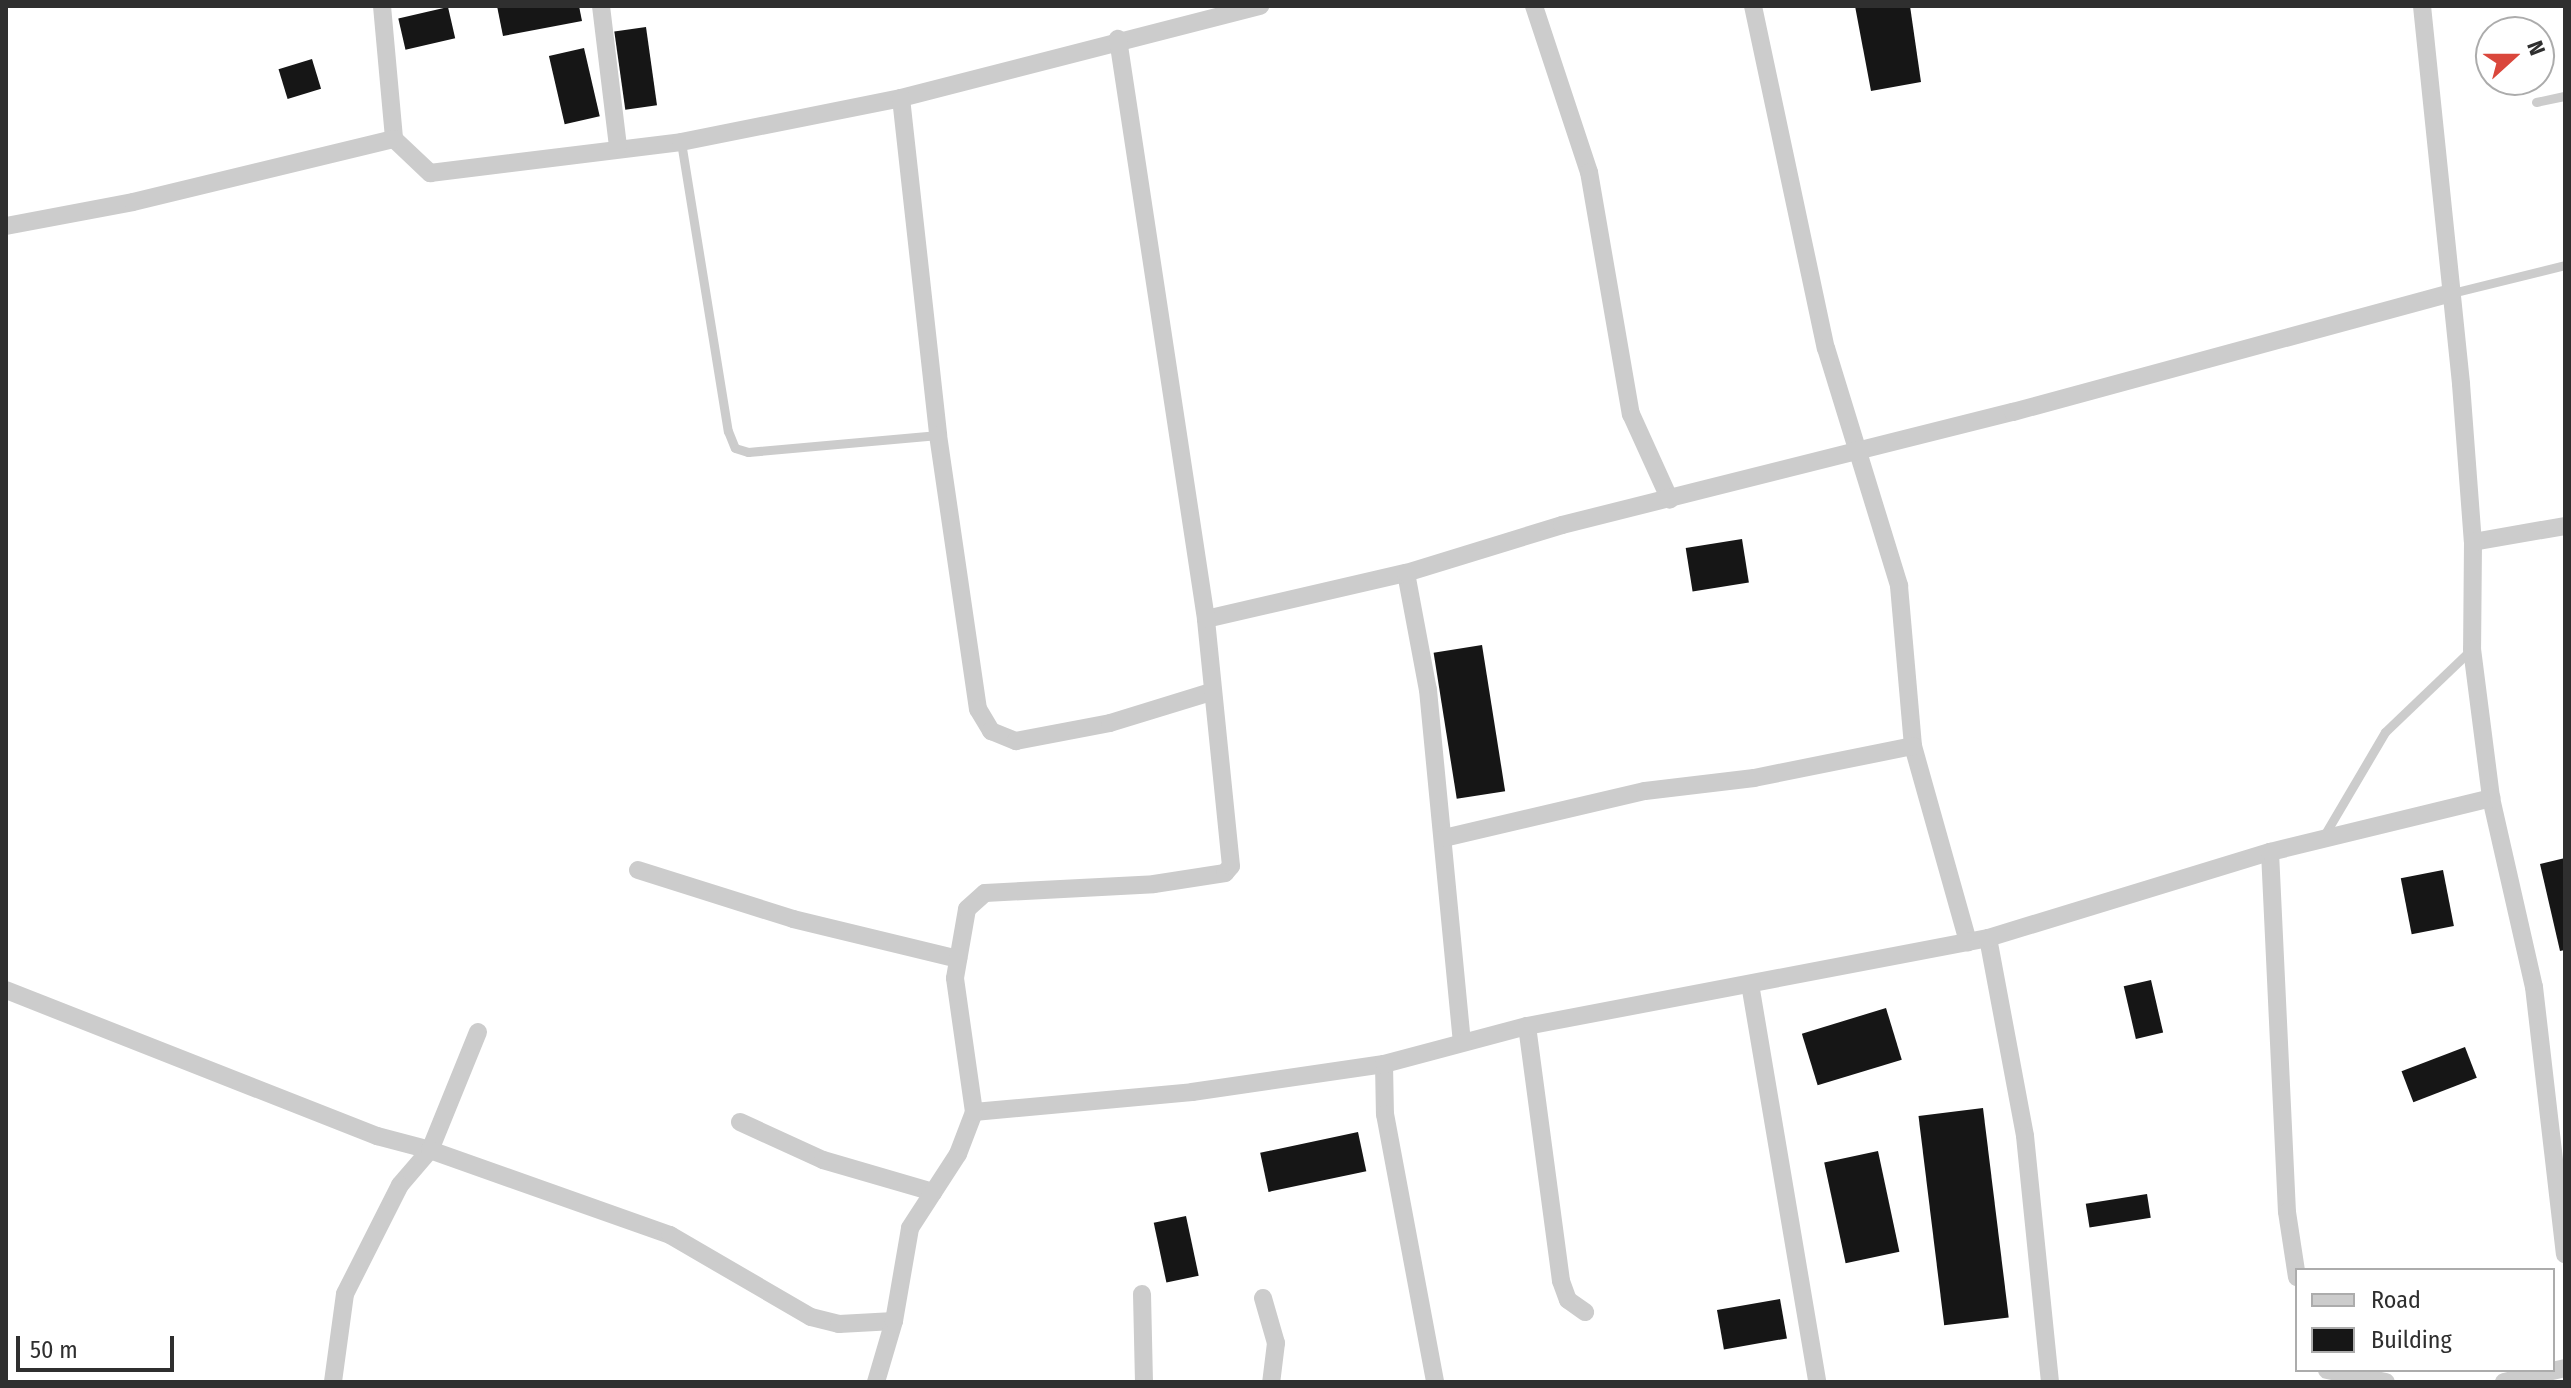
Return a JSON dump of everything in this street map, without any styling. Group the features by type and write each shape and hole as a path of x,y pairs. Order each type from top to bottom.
{"street":[{"path":"382,6 394,139 430,173 618,146 681,142 901,98 1222,9 1260,6"},
{"path":"601,6 618,146"},
{"path":"1534,6 1589,172 1631,414 1670,500"},
{"path":"1753,6 1826,348 1899,586 1913,746 1968,942"},
{"path":"2422,6 2452,293 2473,542 2472,649 2491,798 2534,987 2565,1254"},
{"path":"876,1382 894,1321 910,1228 958,1154 974,1112 959,1029 958,959 967,909 985,893 1154,884 1229,871 1206,619 1118,39"},
{"path":"901,98 938,435 978,709 991,731 1016,741 1110,723 1211,692"},
{"path":"6,226 133,202 394,139"},
{"path":"1206,619 1406,573 1562,525 1670,500 2452,293"},
{"path":"2473,542 2565,526"},
{"path":"1406,573 1428,690 1462,1041"},
{"path":"1444,838 1645,791 1754,778 1913,746"},
{"path":"974,1112 1192,1092 1384,1064 1527,1026 1988,938 2270,852 2491,798"},
{"path":"2270,852 2287,1212 2296,1268"},
{"path":"638,870 793,919 958,959"},
{"path":"1988,938 2025,1136 2050,1382"},
{"path":"1750,984 1817,1382"},
{"path":"6,990 377,1136 430,1150 670,1235 811,1317 839,1324 894,1321"},
{"path":"1527,1026 1561,1281 1568,1300 1585,1312"},
{"path":"333,1382 345,1294 400,1185 430,1150 478,1032"},
{"path":"1384,1064 1385,1114 1435,1382"},
{"path":"740,1122 823,1160 933,1192"},
{"path":"1142,1294 1144,1382"},
{"path":"1263,1298 1276,1343 1271,1382"},
{"path":"2337,1372 2386,1382"},
{"path":"2504,1382 2548,1372"}],"lane":[{"path":"2536,102 2565,96"},
{"path":"681,142 728,431 735,448 748,452 938,435"},
{"path":"2452,293 2565,265"},
{"path":"2322,839 2385,732 2472,649"}],"building":[{"path":"497,6 579,6 582,21 503,36"},
{"path":"1855,6 1910,6 1921,82 1871,91"},
{"path":"448,7 455,38 406,50 398,18"},
{"path":"646,27 657,105 625,110 614,31"},
{"path":"584,48 600,116 565,124 549,56"},
{"path":"312,59 321,89 288,99 279,69"},
{"path":"1742,539 1749,582 1693,591 1686,548"},
{"path":"1482,645 1505,791 1457,799 1434,653"},
{"path":"2565,858 2565,950 2560,951 2540,864"},
{"path":"2443,870 2454,926 2412,934 2401,878"},
{"path":"2151,980 2163,1033 2136,1039 2124,986"},
{"path":"1886,1008 1902,1060 1818,1085 1802,1034"},
{"path":"2465,1047 2477,1078 2413,1102 2402,1071"},
{"path":"1983,1108 2009,1317 1944,1325 1918,1116"},
{"path":"1358,1132 1366,1171 1269,1192 1260,1153"},
{"path":"1878,1151 1899,1252 1846,1263 1824,1162"},
{"path":"2147,1194 2151,1218 2090,1227 2086,1204"},
{"path":"1186,1216 1199,1276 1166,1283 1154,1223"},
{"path":"1780,1299 1787,1338 1724,1350 1717,1310"}]}
